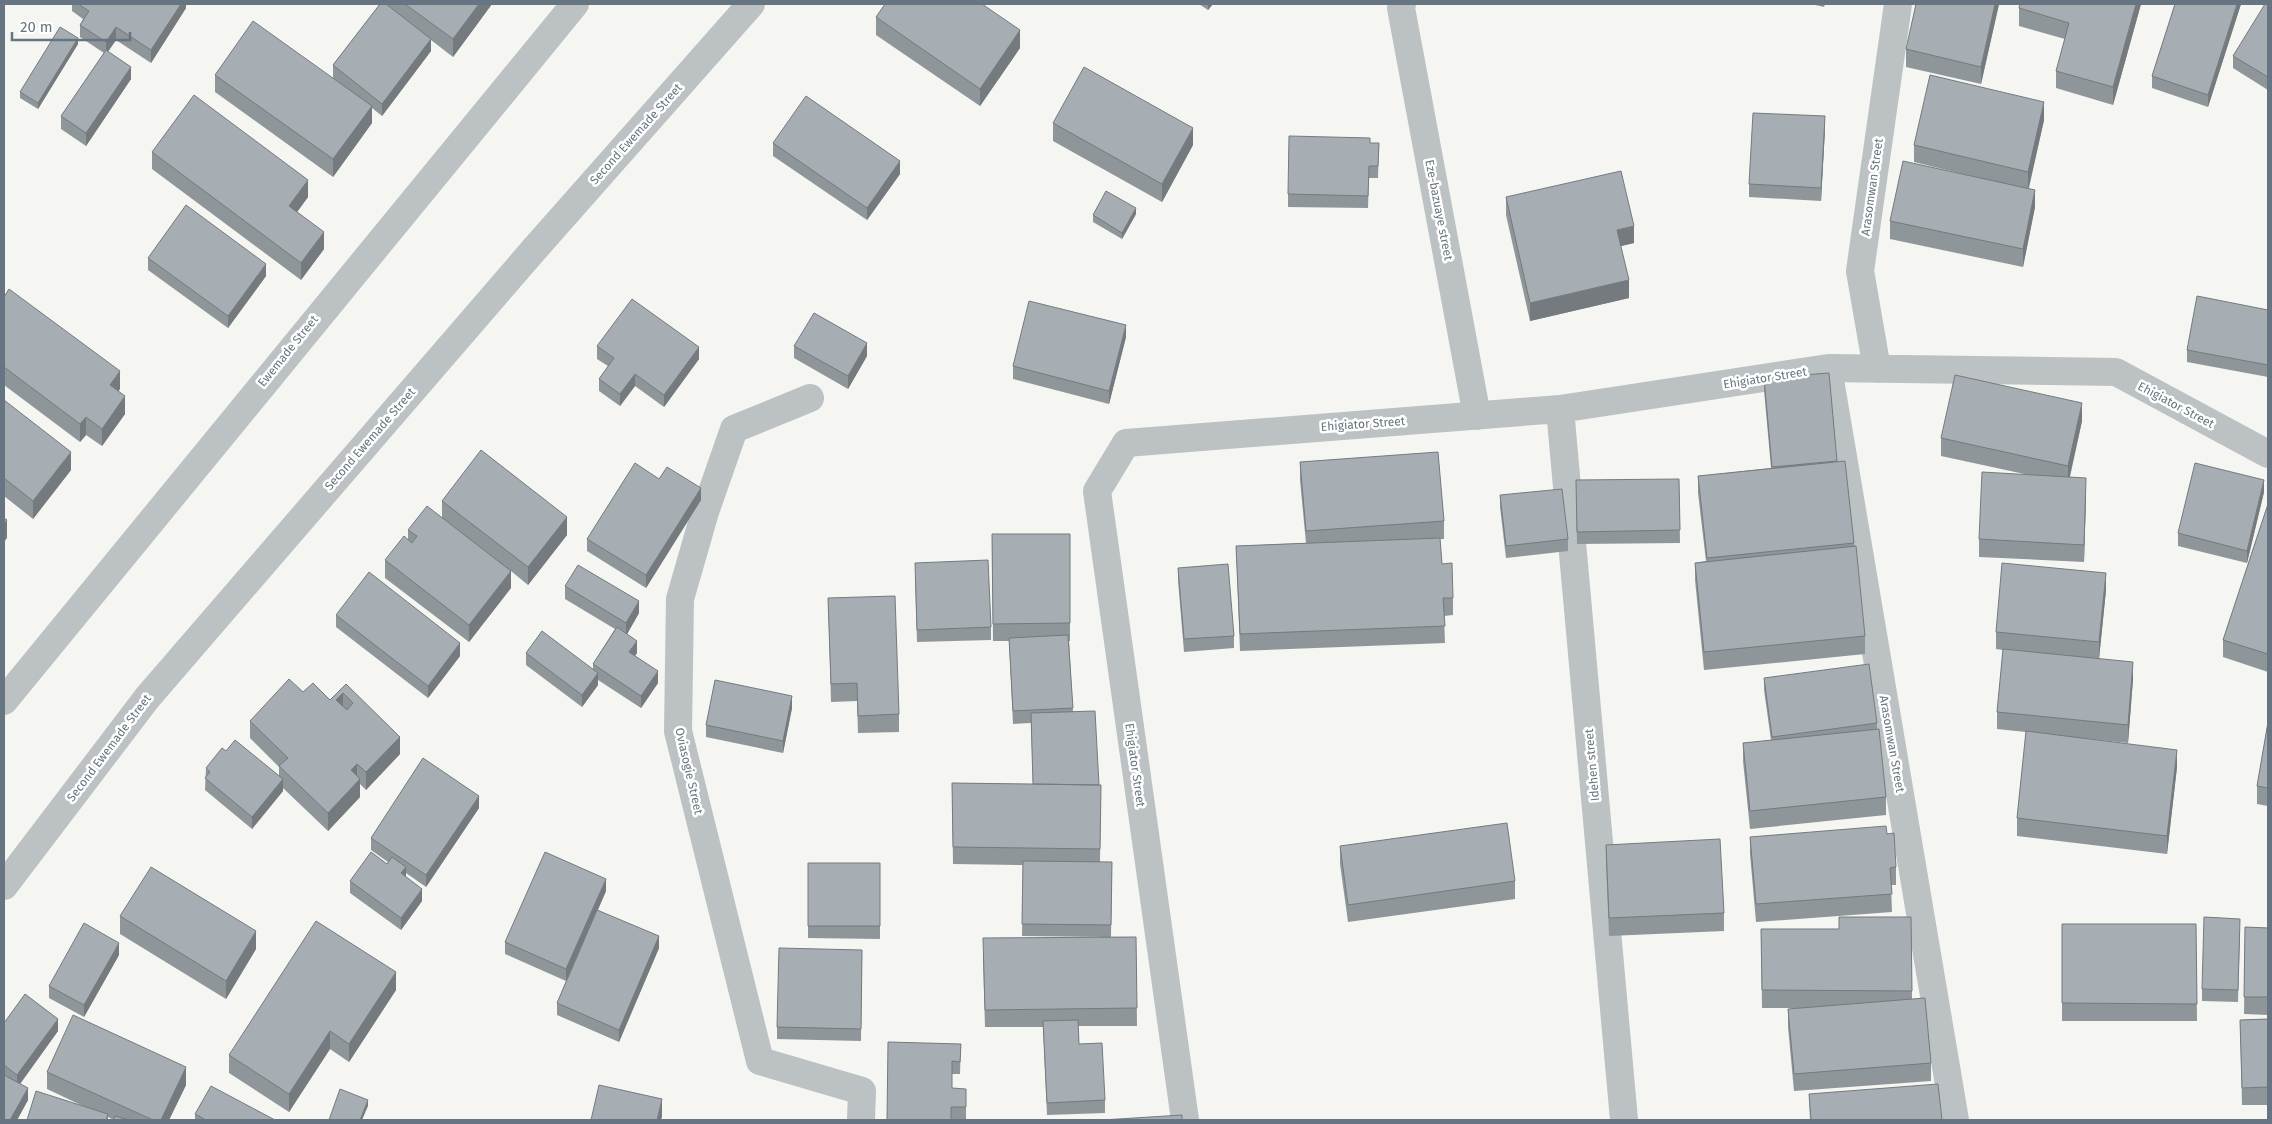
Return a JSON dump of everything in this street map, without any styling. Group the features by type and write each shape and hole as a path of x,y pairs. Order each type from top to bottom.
{"street":[{"name":"Ewemade Street","path":"4,700 575,4"},
{"name":"Second Ewemade Street","path":"4,886 147,698 531,253 751,4"},
{"name":"Eze-bazuaye street","path":"1402,4 1401,8 1477,416"},
{"name":"Arasomwan Street","path":"1877,369 1860,271 1898,4"},
{"name":"Ehigiator Street","path":"1185,1120 1097,491 1126,443 1560,409 1828,368 2116,372 2268,454"},
{"name":"Arasomwan Street","path":"1828,368 1955,1120"},
{"name":"Oviasogie Street","path":"810,398 734,428 705,512 680,599 678,731 760,1061 862,1091 861,1120"},
{"name":"Idehen street","path":"1560,409 1624,1120"}],"building":[{"path":"78,4 181,4 151,50 116,27 106,42 80,25 89,11"},
{"path":"380,4 386,4 431,39 382,104 333,65"},
{"path":"405,4 479,4 453,39"},
{"path":"885,4 982,4 1020,30 980,89 876,17"},
{"path":"1916,4 1995,4 1981,67 1906,49"},
{"path":"2020,4 2136,4 2113,87 2056,71 2069,23 2019,8"},
{"path":"2175,4 2237,4 2208,95 2152,76"},
{"path":"2265,4 2268,5 2268,77 2233,56"},
{"path":"253,21 372,106 333,159 215,75"},
{"path":"60,27 78,38 38,103 20,92"},
{"path":"106,50 131,67 86,133 61,116"},
{"path":"1084,67 1193,128 1162,184 1053,123"},
{"path":"1930,75 2044,102 2028,172 1914,145"},
{"path":"194,95 308,180 289,206 324,232 301,263 152,152"},
{"path":"806,96 900,161 867,208 773,143"},
{"path":"1753,113 1825,116 1821,188 1749,184"},
{"path":"1289,136 1370,138 1370,143 1379,143 1378,166 1369,166 1368,196 1288,194"},
{"path":"1903,161 2035,190 2023,249 1890,221"},
{"path":"1621,171 1634,226 1617,230 1629,280 1530,303 1506,197"},
{"path":"1106,191 1136,208 1122,233 1093,215"},
{"path":"186,205 266,264 228,316 148,258"},
{"path":"9,289 120,371 110,385 125,396 102,429 86,417 80,424 4,367 4,297"},
{"path":"2197,296 2268,310 2268,365 2187,350"},
{"path":"632,299 699,347 664,395 635,374 620,394 599,379 614,358 597,346"},
{"path":"1029,301 1126,325 1109,391 1013,366"},
{"path":"814,313 867,343 848,376 794,346"},
{"path":"1829,373 1837,461 1772,467 1764,378"},
{"path":"1955,375 2082,403 2068,466 1941,438"},
{"path":"4,400 71,452 33,501 4,478"},
{"path":"481,450 567,517 528,567 442,501"},
{"path":"1438,452 1444,521 1306,531 1300,462"},
{"path":"1845,461 1854,543 1707,558 1698,476"},
{"path":"635,463 659,479 667,467 701,488 646,575 587,539"},
{"path":"2195,463 2264,480 2247,551 2178,533"},
{"path":"1982,472 2086,478 2084,545 1979,539"},
{"path":"1679,479 1680,530 1577,532 1576,480"},
{"path":"1562,489 1568,539 1506,546 1500,495"},
{"path":"2268,504 2268,654 2223,640"},
{"path":"427,506 511,571 469,625 385,560 404,536 412,543 417,536 408,530"},
{"path":"992,534 1070,534 1070,623 993,624"},
{"path":"1440,538 1442,564 1452,563 1453,598 1443,598 1445,626 1240,634 1236,546"},
{"path":"1856,546 1865,636 1704,652 1695,563"},
{"path":"988,560 991,627 917,630 915,563"},
{"path":"2002,563 2106,573 2099,642 1996,632"},
{"path":"1228,564 1234,636 1184,639 1178,568"},
{"path":"578,565 639,601 626,623 565,586"},
{"path":"369,572 460,643 428,686 336,615"},
{"path":"895,596 899,714 858,716 857,683 831,684 828,598"},
{"path":"617,627 637,641 629,652 658,671 641,696 593,664"},
{"path":"542,631 598,673 582,695 526,653"},
{"path":"1068,635 1073,708 1013,711 1009,638"},
{"path":"2003,649 2133,662 2128,725 1997,712"},
{"path":"1869,664 1877,723 1772,737 1764,678"},
{"path":"289,679 303,692 313,683 330,700 346,684 400,737 366,772 357,764 351,770 360,779 328,813 279,766 288,758 250,721","holes":["343,693 353,703 347,710 336,700"]},
{"path":"715,680 792,696 783,741 706,725"},
{"path":"1095,711 1099,785 1033,784 1031,713"},
{"path":"2268,722 2268,788 2257,786"},
{"path":"1879,729 1886,797 1750,811 1743,743"},
{"path":"2026,731 2177,750 2167,836 2017,818"},
{"path":"235,740 283,779 252,817 205,778 210,772 206,768 222,748 226,751"},
{"path":"423,758 479,796 426,875 371,838"},
{"path":"952,783 1101,785 1100,849 953,847"},
{"path":"1507,823 1515,881 1348,905 1340,846"},
{"path":"1886,826 1887,834 1894,833 1896,867 1890,868 1892,894 1756,904 1750,837"},
{"path":"1720,839 1724,913 1609,918 1606,845"},
{"path":"371,852 387,864 392,857 406,867 401,873 422,889 401,918 350,881"},
{"path":"545,852 606,879 566,969 505,942"},
{"path":"1023,861 1112,862 1111,925 1022,924"},
{"path":"808,863 880,863 880,926 808,926"},
{"path":"151,867 256,931 226,981 120,916"},
{"path":"597,910 659,936 619,1030 557,1003"},
{"path":"1839,917 1911,917 1912,991 1762,990 1761,929 1839,929"},
{"path":"2204,917 2240,919 2238,990 2202,989"},
{"path":"316,921 396,972 349,1044 330,1031 289,1094 229,1055"},
{"path":"84,923 119,943 84,1005 49,986"},
{"path":"2062,924 2196,924 2197,1004 2062,1003"},
{"path":"2245,927 2268,928 2268,997 2244,997"},
{"path":"1136,937 1137,1008 985,1010 983,938"},
{"path":"779,948 862,950 861,1029 777,1027"},
{"path":"25,994 58,1019 17,1075 4,1065 4,1023"},
{"path":"1925,998 1931,1063 1794,1074 1788,1009"},
{"path":"73,1015 186,1067 161,1120 153,1120 47,1072"},
{"path":"2268,1019 2268,1087 2242,1088 2240,1020"},
{"path":"1078,1020 1079,1044 1102,1043 1105,1100 1047,1103 1043,1021"},
{"path":"888,1042 961,1044 960,1062 952,1061 952,1088 966,1089 966,1107 951,1107 951,1120 887,1120"},
{"path":"4,1075 28,1088 10,1120 4,1120"},
{"path":"1938,1084 1942,1120 1811,1120 1809,1094"},
{"path":"599,1085 662,1099 657,1120 591,1120"},
{"path":"211,1086 275,1120 206,1120 195,1114"},
{"path":"340,1089 368,1100 360,1120 329,1120"},
{"path":"36,1091 108,1114 106,1120 27,1120"},
{"path":"1182,1115 1182,1120 1102,1120"},
{"path":"115,1116 129,1120 114,1120"}]}
